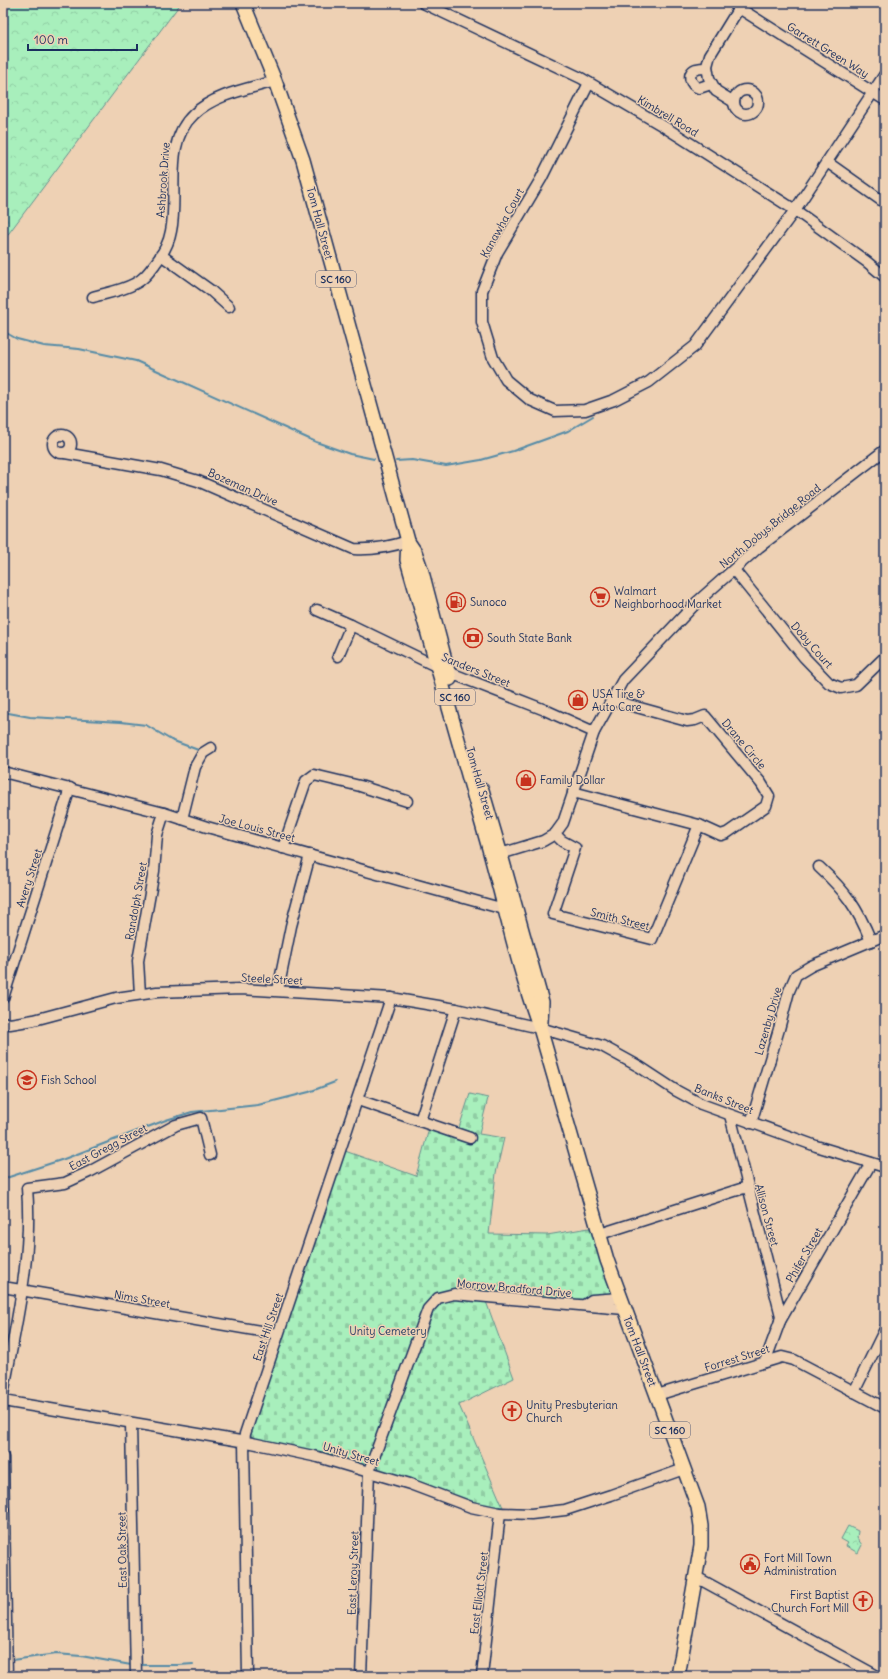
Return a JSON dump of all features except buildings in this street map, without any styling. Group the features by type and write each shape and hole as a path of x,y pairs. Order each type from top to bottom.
{"main road":[{"name":"Tom Hall Street","path":"243,3 275,81 303,160 408,540 407,560 443,670 496,856 542,1002 540,1028"},
{"name":"Tom Hall Street","path":"496,856 504,909 600,1234 622,1304 698,1507 701,1526 701,1546 678,1676"}],"street":[{"name":"Kimbrell Road","path":"423,3 589,83 666,128 795,210 862,258 885,277"},
{"path":"734,102 716,91 711,84 707,68 710,55 740,6"},
{"name":"Garrett Green Way","path":"740,6 885,100"},
{"path":"707,68 693,71 690,79 695,87 702,88 711,84"},
{"name":"Kanawha Court","path":"589,83 541,179 496,253 482,291 482,322 493,358 506,380 530,400 555,411 585,410 614,400 649,382 695,346 795,210 885,74"},
{"name":"Ashbrook Drive","path":"92,297 133,284 147,275 161,255 172,230 176,150 178,139 193,114 217,98 275,81"},
{"path":"827,162 885,203"},
{"path":"161,255 210,290 229,307"},
{"name":"North Dobys Bridge Road","path":"496,856 543,842 555,834 563,824 594,732 611,700 624,680 697,602 759,547 885,450"},
{"name":"Bozeman Drive","path":"65,453 161,470 198,480 354,549 369,550 384,548 408,540"},
{"name":"Doby Court","path":"734,570 804,657 829,683 842,688 856,686 885,657"},
{"name":"Sanders Street","path":"317,610 443,670 545,710 594,732"},
{"path":"338,656 351,625"},
{"name":"Drane Circle","path":"611,700 687,721 705,716 761,783 769,796 766,806 727,833 721,834 699,825"},
{"path":"182,819 195,768 203,752 210,748"},
{"name":"Joe Louis Street","path":"3,772 164,813 504,909"},
{"path":"284,848 306,781 314,776 360,786 407,801"},
{"name":"Avery Street","path":"3,998 70,788"},
{"path":"573,792 699,825"},
{"name":"Randolph Street","path":"140,994 139,955 153,878 157,835 164,813"},
{"name":"Smith Street","path":"555,834 575,848 553,914 652,939 699,825"},
{"path":"278,990 291,926 310,855"},
{"path":"819,867 849,897 861,916 871,941"},
{"name":"Lazenby Drive","path":"751,1123 789,991 796,975 811,966 885,935"},
{"name":"Steele Street","path":"3,1022 10,1024 34,1020 116,998 140,994 204,990 278,990 391,998 456,1009 540,1028"},
{"name":"East Hill Street","path":"248,1676 244,1442 278,1334 358,1100 391,998"},
{"path":"420,1121 456,1009"},
{"name":"Banks Street","path":"540,1028 602,1046 701,1104 751,1123 885,1167"},
{"path":"358,1100 470,1138"},
{"name":"Allison Street","path":"730,1115 747,1187 781,1316 780,1321"},
{"name":"East Gregg Street","path":"3,1395 28,1246 29,1215 27,1188 65,1183 91,1171 176,1125 201,1118 210,1155"},
{"name":"Phifer Street","path":"765,1362 780,1321 872,1163"},
{"path":"600,1234 747,1187"},
{"name":"Nims Street","path":"3,1287 278,1334"},
{"name":"Morrow Bradford Drive","path":"369,1471 424,1317 428,1309 438,1298 446,1295 464,1294 584,1305 590,1300 622,1304"},
{"path":"854,1392 885,1328"},
{"name":"Forrest Street","path":"657,1395 782,1357 794,1360 885,1408"},
{"name":"Unity Street","path":"3,1401 131,1424 244,1442 318,1457 369,1471 471,1507 500,1513 531,1514 565,1510 684,1469"},
{"name":"East Oak Street","path":"131,1424 136,1676"},
{"path":"3,1457 7,1676"},
{"name":"East Leroy Street","path":"362,1676 369,1471"},
{"name":"East Elliott Street","path":"482,1676 500,1513"},
{"path":"696,1577 877,1676"}],"green space":[{"path":"3,3 181,3 3,241"},
{"name":"Unity Cemetery","path":"470,1094 488,1098 479,1134 504,1138 496,1173 489,1234 547,1235 595,1227 618,1297 584,1304 484,1296 514,1378 459,1405 505,1512 245,1441 342,1150 416,1176 430,1125 457,1134"},
{"path":"848,1526 858,1531 857,1538 862,1545 858,1553 846,1546 848,1543 841,1539"}],"waterway":[{"path":"3,331 17,339 44,346 79,349 136,361 316,442 350,454 374,459"},
{"path":"396,461 412,460 446,466 481,460 513,451 568,431 593,416"},
{"path":"3,712 30,717 121,722 146,725 171,740 201,751"},
{"path":"3,1179 64,1159 166,1120 192,1112 258,1105 309,1092 335,1082"},
{"path":"12,1660 56,1654 81,1656 131,1665"},
{"path":"142,1665 193,1664"}],"place":[{"name":"Walmart Neighborhood Market","path":"600,597"},
{"name":"Sunoco","path":"456,602"},
{"name":"South State Bank","path":"473,638"},
{"name":"USA Tire & Auto Care","path":"578,700"},
{"name":"Family Dollar","path":"526,780"},
{"name":"Fish School","path":"27,1080"},
{"name":"Unity Presbyterian Church","path":"512,1411"},
{"name":"Fort Mill Town Administration","path":"750,1564"},
{"name":"First Baptist Church Fort Mill","path":"863,1601"}]}
